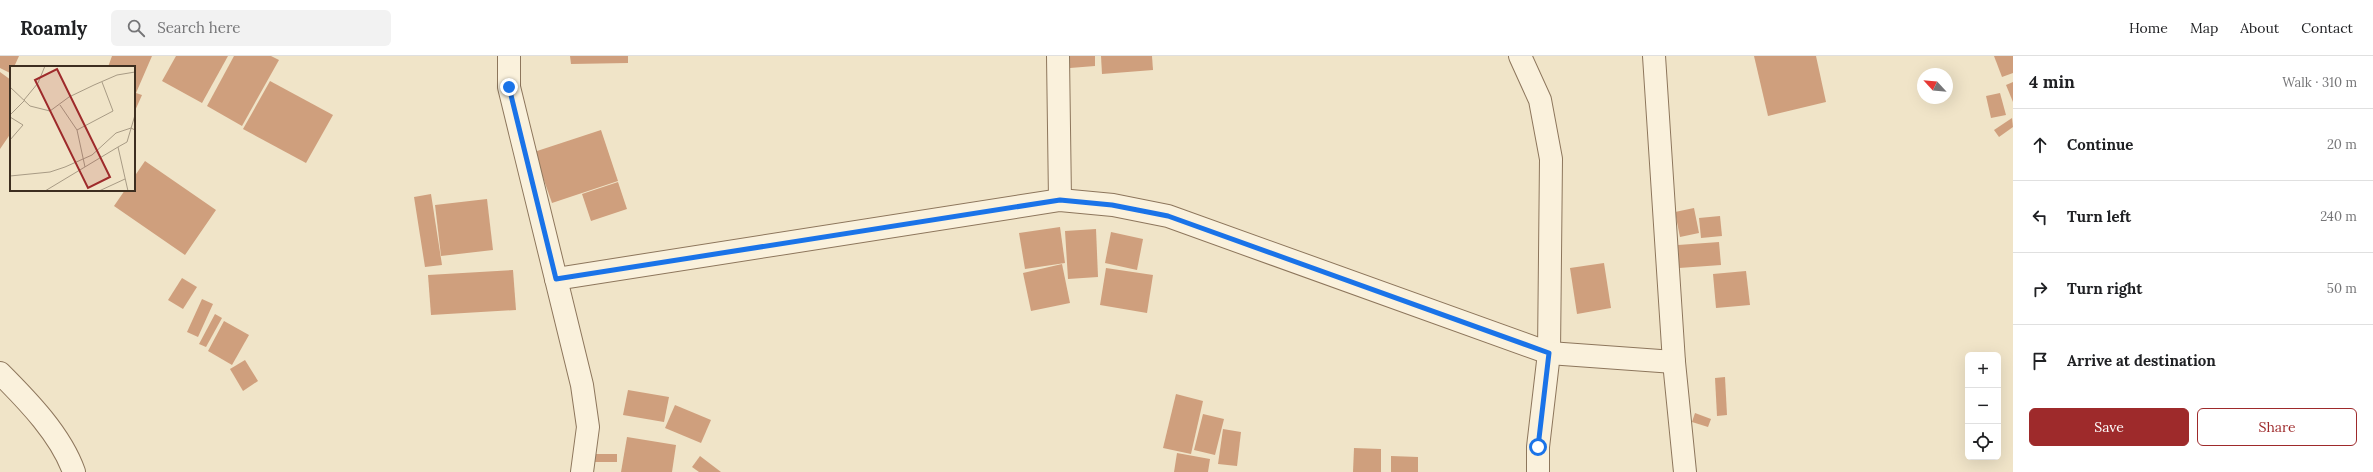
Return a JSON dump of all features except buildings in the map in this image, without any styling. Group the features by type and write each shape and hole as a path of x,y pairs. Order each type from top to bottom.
{"street":[{"path":"509,56 509,87 582,385 588,427 582,472"},
{"path":"1058,56 1060,200"},
{"path":"1520,56 1540,100 1551,158 1549,353 1538,447 1538,472"},
{"path":"1654,56 1674,362 1685,472"},
{"path":"556,279 1060,200 1112,205 1168,216 1549,353 1674,362"},
{"path":"0,373 39,417 64,449 74,472"}],"route":[{"path":"509,87 556,279 1060,200 1112,205 1168,216 1549,353 1538,447"}]}
